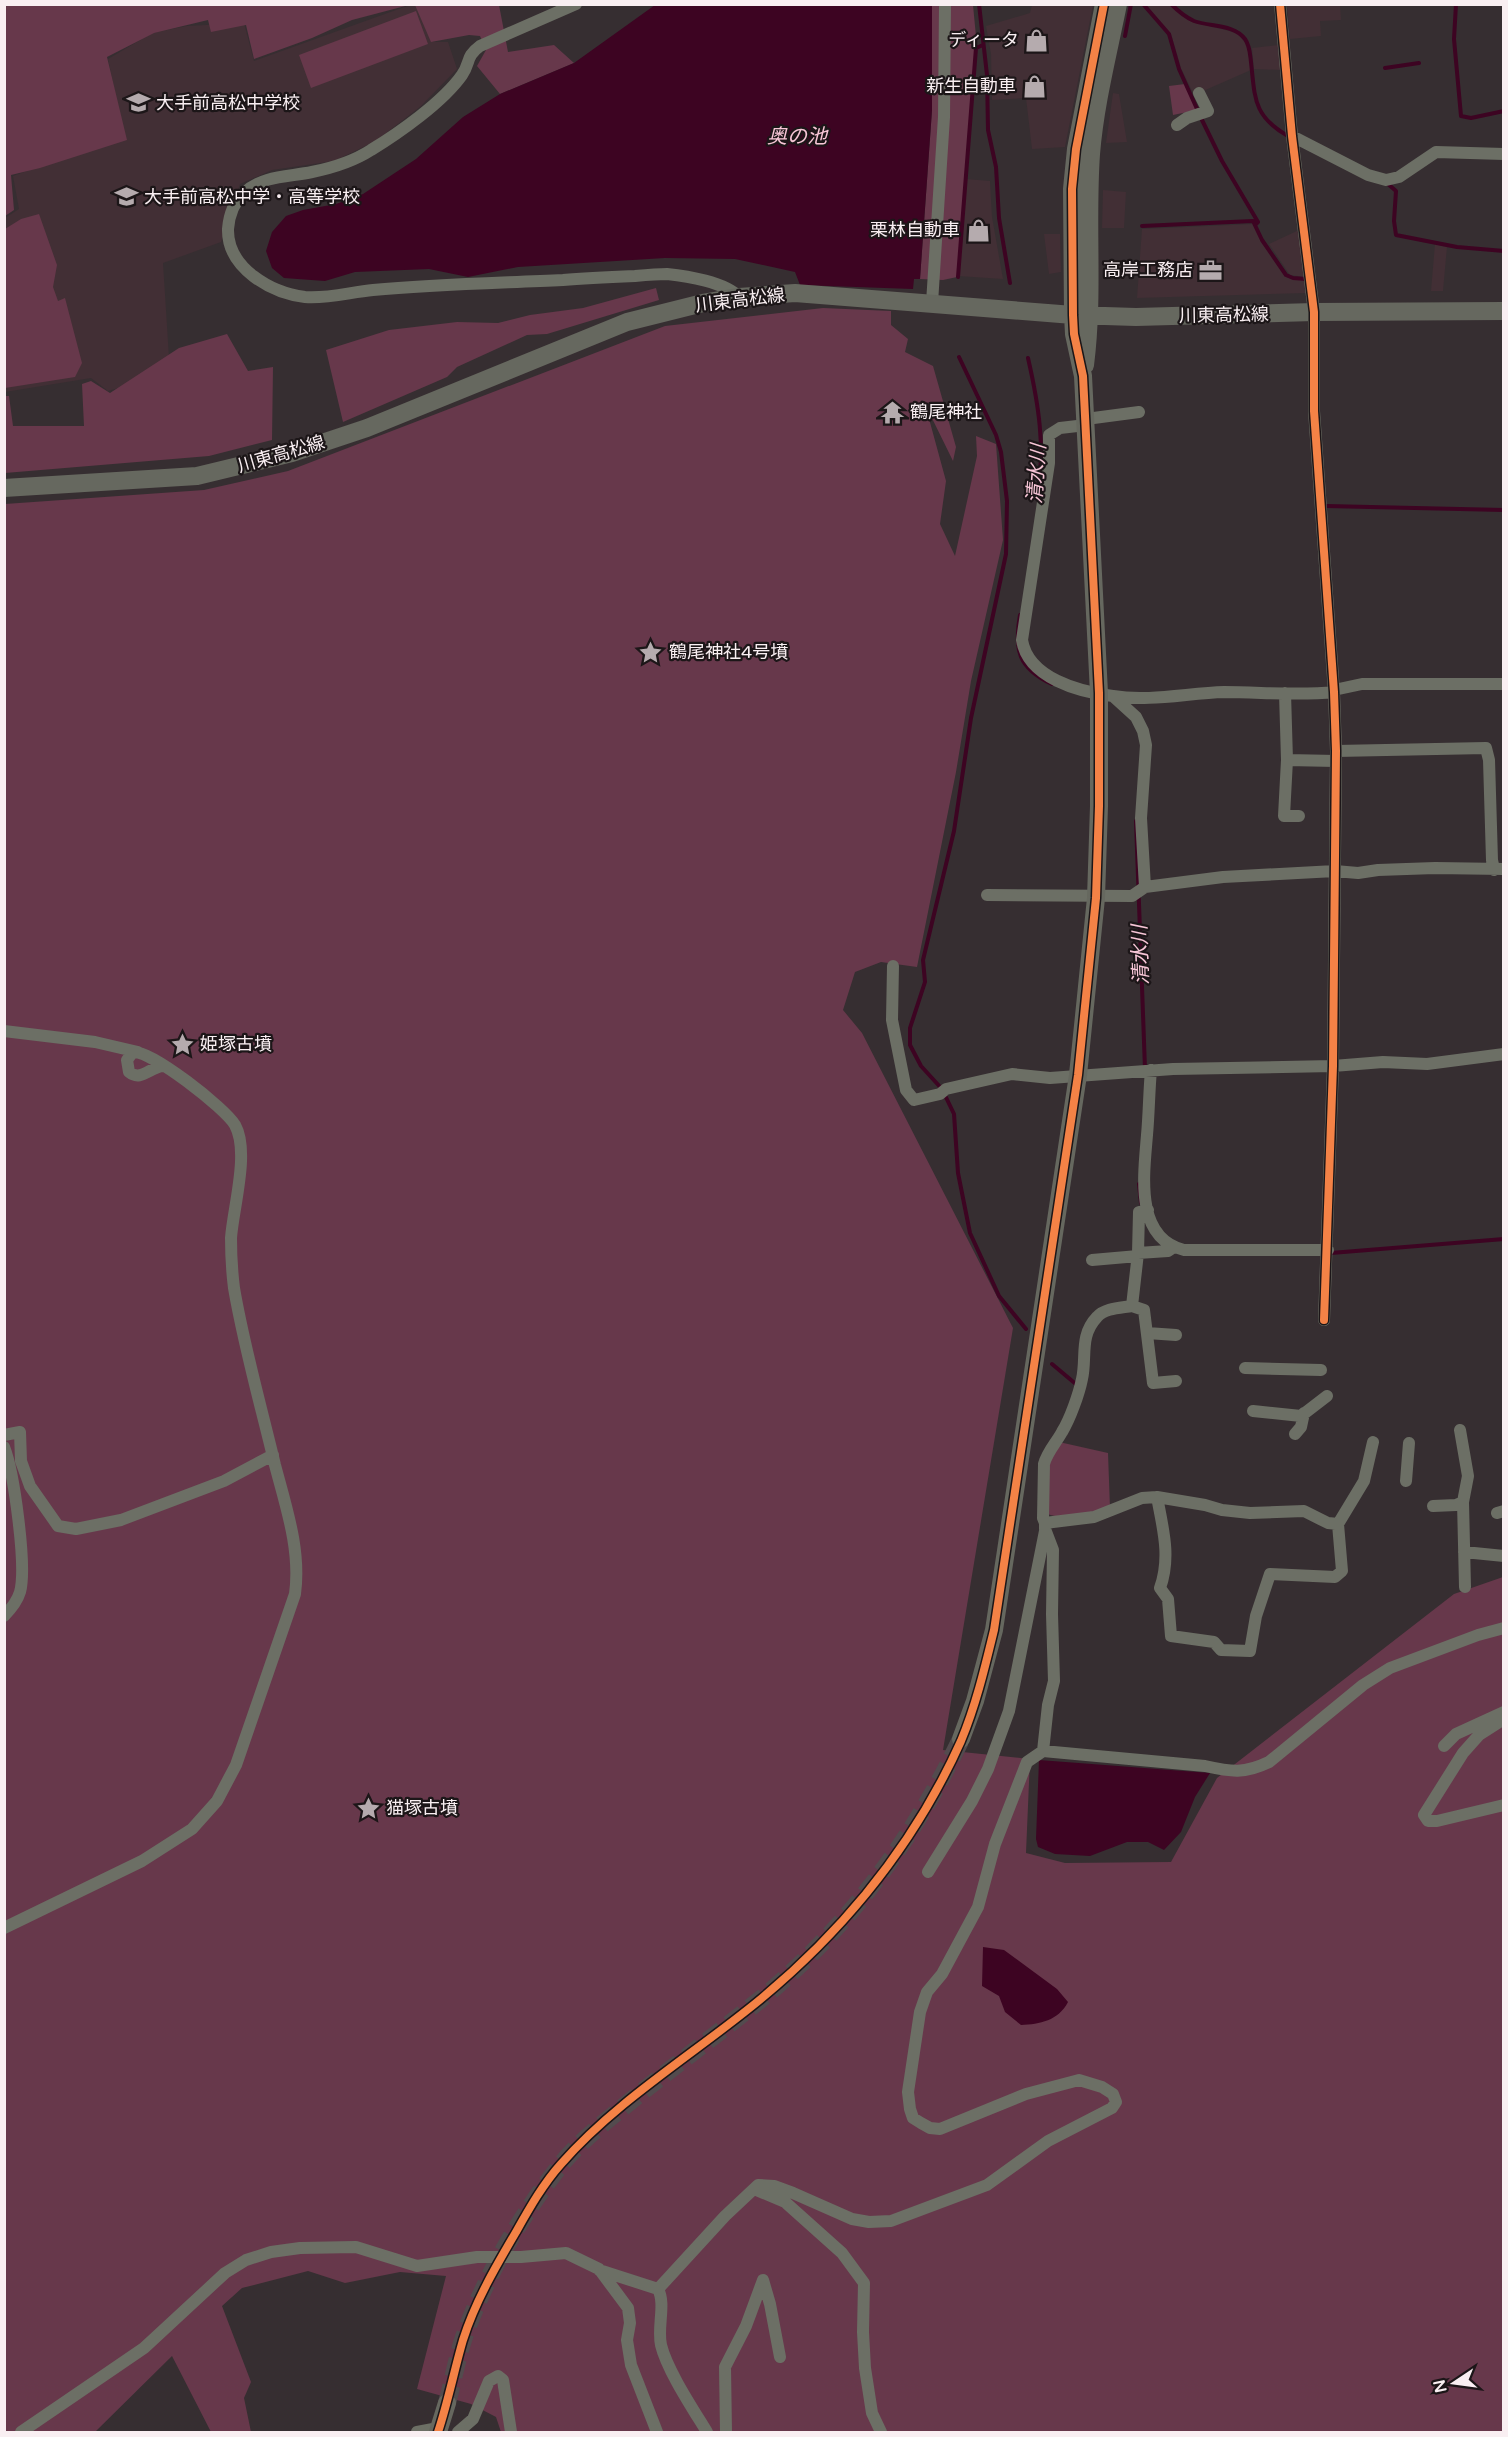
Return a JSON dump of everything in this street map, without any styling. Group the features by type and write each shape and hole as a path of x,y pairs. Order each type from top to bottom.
{"street":[{"path":"576,4 480,46 470,54 462,75 445,93 403,129 369,152 341,164 312,172 274,177 244,193 234,206 228,220 228,241 232,253 240,266 253,275 286,294 308,297 374,290 666,274 732,289 739,297"},
{"path":"961,1739 975,1701 994,1630 1078,1075 1096,898 1107,695 1086,422 1072,189 1074,160 1104,4"},
{"path":"1081,315 1092,153 1118,4"},
{"path":"1280,4 1292,136 1314,312 1314,411 1334,691 1336,756 1333,1066 1324,1320"},
{"path":"932,303 944,117 945,6"},
{"path":"1177,125 1187,118 1208,111 1199,93"},
{"path":"1292,136 1368,175 1386,180 1399,177 1436,152 1503,154"},
{"name":"川東高松線","path":"4,488 197,476 292,453 367,428 627,322 667,311 739,297 795,292 1081,315 1136,317 1314,312 1503,311"},
{"path":"1139,412 1060,428 1049,435 1049,463 1022,640 1024,651 1032,664 1047,676 1107,695 1334,691 1362,684 1503,684"},
{"path":"1285,693 1287,760 1284,816 1299,816"},
{"path":"1107,695 1136,717 1143,730 1146,745 1140,818 1143,887"},
{"path":"1287,760 1486,748 1489,760 1492,860 1499,870"},
{"path":"987,895 1096,898 1132,896 1143,887 1223,877 1435,868 1499,870"},
{"path":"893,966 892,1020 906,1090 914,1100 940,1094 946,1089 1012,1074 1050,1078 1145,1071 1333,1066 1383,1062 1427,1064 1503,1054"},
{"path":"4,1031 94,1042 138,1052 195,1086 222,1109 236,1126 241,1149 231,1239 234,1285 246,1349 291,1527 298,1570 294,1594 236,1765 217,1801 192,1829 142,1861 4,1928"},
{"path":"138,1052 130,1055 127,1060 129,1072 134,1076 140,1076 153,1068 163,1066"},
{"path":"1132,1305 1143,1211 1145,1071"},
{"path":"1143,1211 1171,1249"},
{"path":"1092,1260 1171,1249 1328,1250"},
{"path":"1043,1751 1047,1706 1054,1681 1053,1550 1043,1518 1044,1464 1046,1456 1064,1429 1082,1379 1084,1341 1088,1330 1099,1314 1132,1305 1144,1310 1153,1383 1176,1381"},
{"path":"1147,1333 1176,1335"},
{"path":"1245,1368 1321,1370"},
{"path":"1253,1411 1301,1416 1327,1396"},
{"path":"1295,1434 1301,1427 1304,1413"},
{"path":"1460,1430 1468,1476 1463,1502 1465,1587"},
{"path":"4,1435 20,1432 21,1461 30,1486 58,1526 76,1529 131,1516 224,1481 273,1455"},
{"path":"1157,1497 1165,1542 1166,1570 1160,1588 1168,1599 1171,1636 1214,1642 1221,1650 1250,1651 1256,1616 1270,1574 1335,1577 1342,1571 1338,1524 1364,1481 1373,1442"},
{"path":"1406,1481 1409,1443"},
{"path":"4,1447 12,1469 22,1569 20,1593 12,1609 4,1616"},
{"path":"1045,1526 1094,1517 1142,1498 1157,1497 1250,1513 1304,1511 1328,1523 1338,1524"},
{"path":"1433,1506 1456,1505 1463,1502"},
{"path":"928,1872 972,1801 988,1769 1009,1712 1045,1526"},
{"path":"1464,1552 1503,1556"},
{"path":"658,2289 725,2216 758,2185 774,2186 852,2219 869,2222 891,2221 987,2185 1048,2141 1112,2108 1116,2102 1113,2094 1102,2087 1079,2080 1026,2094 940,2129 930,2128 913,2118 910,2109 908,2092 920,2012 927,1992 942,1974 978,1907 995,1844 1027,1762 1043,1751 1205,1766 1232,1772 1251,1770 1269,1762 1363,1684 1390,1668 1503,1628"},
{"path":"1444,1746 1456,1734 1503,1712"},
{"path":"1503,1719 1479,1736 1463,1753 1424,1815 1428,1821 1437,1821 1503,1805"},
{"path":"754,2189 784,2202 842,2253 864,2283 865,2368 872,2413 881,2433"},
{"path":"21,2433 144,2348 225,2272 246,2260 271,2252 300,2248 356,2247 417,2266 477,2257 521,2257 566,2253 598,2270 658,2289 662,2295 659,2322 661,2345 683,2393 707,2433"},
{"path":"598,2270 628,2308 630,2323 627,2340 632,2365 657,2433"},
{"path":"726,2433 725,2367 746,2326 763,2280 780,2357"},
{"path":"458,2433 473,2419 489,2381 498,2376 503,2380 511,2433"},
{"path":"417,2433 440,2428 447,2403"}],"shaded area":[{"path":"5,4 409,5 352,20 312,38 254,59 246,25 211,32 208,20 154,33 107,57 127,140 11,175 14,210 5,216"},
{"name":"大手前高松中学・高等学校","path":"410,5 417,5 433,42 448,42 457,69 421,106 376,141 334,161 272,170 240,184 221,242 163,263 170,373 108,391 91,378 5,392 5,218 19,209 13,176 124,136 108,59 152,33 187,26 244,23 254,61"},
{"path":"415,5 499,5 508,52 554,45 574,63 500,94 477,66 486,50 480,36 469,35 431,42"},
{"path":"932,5 973,5 977,47 957,277 943,280 920,279 932,110"},
{"path":"1032,5 1093,5 1065,147 1032,149 1026,98 992,100 991,54 986,26 1030,13"},
{"path":"1146,5 1170,5 1194,22 1237,33 1247,45 1251,70 1194,95 1181,68 1171,34"},
{"path":"1287,5 1340,5 1341,20 1320,21 1321,36 1290,39"},
{"path":"416,11 428,44 311,88 299,55"},
{"path":"1279,45 1281,70 1254,69 1252,48"},
{"path":"1185,84 1197,110 1173,115 1169,86"},
{"path":"1113,93 1119,94 1127,142 1106,143"},
{"name":"栗林自動車","path":"966,179 990,181 992,217 1003,279 958,276"},
{"path":"1103,190 1126,192 1124,228 1102,228"},
{"path":"39,214 57,265 53,287 58,301 65,298 82,363 75,377 5,388 5,229 21,219"},
{"name":"高岸工務店","path":"1254,224 1287,277 1306,280 1307,293 1137,298 1142,229"},
{"path":"1299,230 1305,277 1290,275 1269,244"},
{"path":"1044,234 1060,234 1061,272 1049,274"},
{"path":"1435,244 1447,247 1443,291 1431,291"},
{"path":"656,288 659,300 547,334 527,335 457,367 447,377 343,422 326,350 389,330 457,322 498,323 530,315 583,308"},
{"path":"823,308 891,311 891,325 908,339 905,352 933,366 956,447 953,461 925,404 946,481 940,524 955,556 977,456 976,436 996,444 1003,540 971,681 956,772 917,967 881,962 855,972 843,1010 862,1033 1013,1328 943,1750 1030,1759 1026,1853 1065,1863 1171,1862 1217,1778 1454,1594 1503,1577 1503,2432 501,2432 496,2417 471,2404 417,2389 446,2276 400,2272 345,2283 308,2271 242,2288 222,2306 251,2382 244,2398 251,2432 211,2432 172,2356 95,2432 5,2432 5,504 204,490 288,471 665,326"},
{"path":"227,334 248,371 273,367 272,440 209,456 5,473 5,396 9,396 13,426 84,426 82,384 91,381 110,393 179,348"},
{"path":"1059,1442 1108,1453 1110,1508 1071,1517 1047,1514 1048,1460"}],"water":[{"name":"奥の池","path":"655,5 932,5 932,110 920,279 914,279 913,289 800,285 795,272 735,259 665,258 518,267 468,277 429,269 355,272 325,281 284,278 272,268 266,251 272,232 286,216 303,210 336,204 363,194 416,159 463,117 500,94 574,63"},
{"path":"1039,1760 1210,1773 1195,1797 1181,1832 1164,1850 1148,1842 1127,1842 1090,1856 1055,1854 1038,1847 1036,1839"},
{"path":"983,1947 1004,1950 1057,1989 1068,2002 1064,2008 1048,2020 1021,2025 1005,2012 999,1996 982,1986"}],"waterway":[{"name":"清水川","path":"979,4 987,75 988,130 996,167 999,218 1010,283"},
{"path":"1125,36 1131,4"},
{"path":"1143,4 1169,34 1179,69 1222,161 1258,222 1255,225"},
{"path":"1171,4 1194,21 1228,28 1245,39 1250,50 1258,105 1268,121 1288,136"},
{"path":"1456,4 1454,39 1461,116 1471,118 1504,111"},
{"path":"958,277 976,48 983,45"},
{"path":"1385,68 1419,63"},
{"path":"1388,184 1396,191 1394,221 1396,235 1457,247 1504,251"},
{"path":"1142,226 1253,221 1262,240 1286,275 1306,279"},
{"path":"959,357 996,435 1001,452 1007,501 1006,554 971,718 954,831 923,960 925,982 910,1028 910,1045 921,1066 942,1089 954,1114 958,1173 970,1233 999,1296 1026,1329"},
{"name":"清水川","path":"1028,358 1040,426 1041,460 1038,495"},
{"path":"1326,506 1504,510"},
{"name":"清水川","path":"1020,615 1018,638 1021,657 1032,671 1052,684"},
{"name":"清水川","path":"1136,821 1145,1069"},
{"name":"清水川","path":"1139,1184 1141,1203"},
{"path":"1331,1253 1504,1239"},
{"path":"1052,1364 1077,1385"}],"tunnel":[{"path":"447,2403 464,2337 482,2292 517,2227 559,2167 597,2129 761,1999 822,1943 850,1912 900,1847 922,1812 961,1739"}],"cycle path":[{"path":"438,2432 463,2340 474,2312 501,2258 548,2180 583,2141 607,2119 762,1998 793,1971 850,1912 876,1881 923,1814 961,1741 980,1686 994,1630 1078,1075 1096,898 1099,693 1083,376 1074,334 1072,189 1076,149 1104,4"},
{"path":"1280,4 1292,136 1314,312 1314,411 1334,692 1336,751 1333,1066 1324,1320"}],"place":[{"name":"ディータ","path":"1037,40"},
{"name":"新生自動車","path":"1034,86"},
{"name":"大手前高松中学校","path":"138,103"},
{"name":"大手前高松中学・高等学校","path":"126,197"},
{"name":"栗林自動車","path":"978,230"},
{"name":"高岸工務店","path":"1211,270"},
{"name":"鶴尾神社","path":"892,412"},
{"name":"鶴尾神社4号墳","path":"651,652"},
{"name":"姫塚古墳","path":"182,1044"},
{"name":"猫塚古墳","path":"368,1808"}]}
